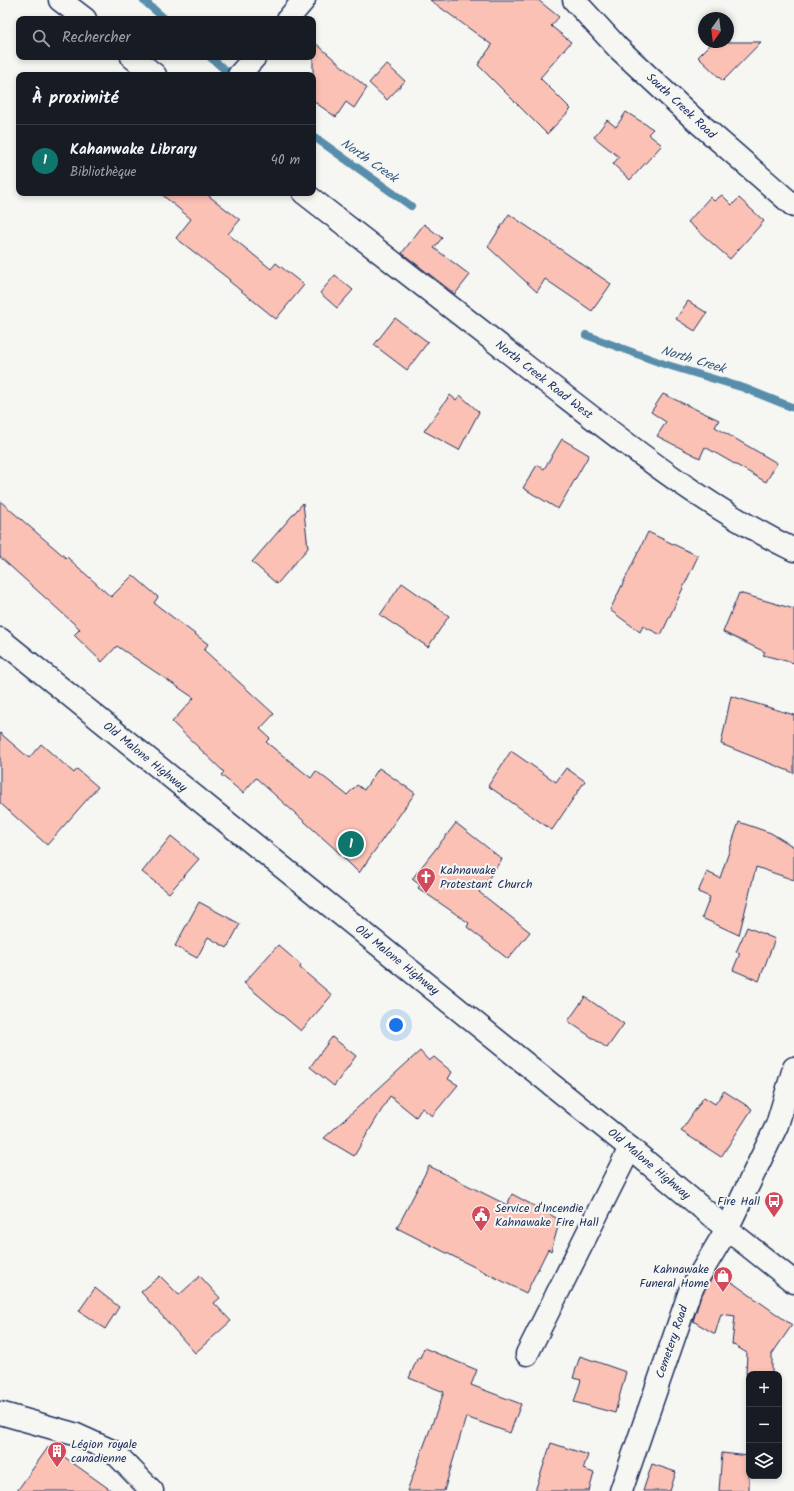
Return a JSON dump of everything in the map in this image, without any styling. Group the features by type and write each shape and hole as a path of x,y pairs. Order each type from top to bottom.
{"street":[{"path":"60,0 81,16"},
{"path":"291,16 304,0"},
{"name":"South Creek Road","path":"574,0 618,48 692,117 794,206"},
{"path":"136,60 151,72"},
{"path":"242,72 252,60"},
{"name":"North Creek Road West","path":"308,196 611,433 702,499 773,540 794,550"},
{"name":"Old Malone Highway","path":"0,639 630,1148 727,1230 794,1282"},
{"name":"Cemetery Road","path":"621,1491 690,1291 727,1230 776,1125 794,1068"},
{"path":"527,1354 630,1148"},
{"path":"0,1413 74,1434 114,1452 152,1491"}],"building":[{"path":"430,0 538,0 559,17 551,26 571,42 540,78 571,109 547,134 478,65 492,45"},
{"path":"734,42 761,42 723,81 698,57 707,48 734,48"},
{"path":"316,44 367,88 354,108 346,102 336,117 316,103 316,72 313,72 313,60 316,60"},
{"path":"386,64 405,81 387,100 369,83"},
{"path":"626,112 653,129 648,134 662,145 630,180 613,164 619,157 594,137 607,120 616,127"},
{"path":"722,195 732,205 739,198 764,221 730,259 688,222 710,197 714,201"},
{"path":"164,196 209,196 240,220 228,234 271,269 276,263 304,285 276,319 229,281 230,280 176,238 191,219"},
{"path":"509,214 611,284 592,311 545,279 537,292 488,247"},
{"path":"424,224 442,238 434,248 470,275 455,294 402,253"},
{"path":"335,275 353,290 337,308 320,293"},
{"path":"688,301 707,313 695,331 676,319"},
{"path":"395,318 428,342 407,370 374,345"},
{"path":"663,394 719,420 715,427 777,463 766,482 705,447 700,458 657,436 666,422 651,412"},
{"path":"450,395 456,400 460,395 479,412 459,450 424,431"},
{"path":"562,439 589,455 558,509 523,488 537,465 544,469"},
{"path":"0,501 66,558 67,557 111,597 133,575 158,597 154,603 208,644 204,650 274,714 260,729 270,738 266,742 311,778 316,771 347,795 357,785 364,790 379,768 415,793 359,873 335,849 256,778 243,793 221,775 224,772 172,722 194,698 117,646 102,662 74,635 80,629 0,557"},
{"path":"303,503 308,548 277,584 252,562"},
{"path":"648,532 698,556 661,635 643,626 640,632 610,610"},
{"path":"402,583 449,616 428,647 380,615"},
{"path":"739,593 794,609 794,663 763,655 765,652 723,632"},
{"path":"731,696 794,715 794,773 721,744"},
{"path":"0,733 29,758 41,744 74,773 77,769 98,787 47,845 0,803"},
{"path":"511,751 556,782 566,768 585,781 552,830 488,786"},
{"path":"739,822 771,833 794,847 794,880 756,867 739,935 702,918 710,897 698,892 707,872 720,878"},
{"path":"456,823 502,859 479,892 530,932 508,959 467,927 469,923 418,888 420,885 412,879"},
{"path":"171,836 199,859 169,893 142,872"},
{"path":"199,902 240,924 227,948 208,937 197,958 175,946"},
{"path":"747,927 775,939 759,981 733,970 740,953 736,952"},
{"path":"278,945 301,965 300,968 332,995 301,1031 244,983"},
{"path":"585,997 624,1024 607,1048 568,1021"},
{"path":"332,1037 356,1056 334,1086 310,1067"},
{"path":"420,1051 429,1061 434,1057 452,1072 448,1079 458,1085 432,1116 422,1108 416,1117 390,1096 354,1156 324,1138"},
{"path":"724,1091 752,1109 721,1157 681,1131 704,1097 715,1104"},
{"name":"Service d'Incendie Kahnawake Fire Hall","path":"429,1166 507,1205 512,1194 560,1220 551,1251 548,1249 526,1293 397,1228"},
{"name":"Kahnawake Funeral Home","path":"716,1271 792,1325 772,1354 772,1371 746,1371 747,1353 732,1344 735,1316 721,1314 715,1334 693,1321 701,1296"},
{"path":"160,1276 179,1295 200,1276 220,1298 214,1303 231,1321 195,1353 141,1292"},
{"path":"95,1288 119,1307 105,1329 79,1311"},
{"path":"424,1348 477,1370 471,1385 521,1404 510,1433 466,1417 444,1491 407,1491 444,1392 409,1378 418,1357 420,1358"},
{"path":"580,1356 626,1372 615,1413 574,1402 581,1380 573,1378"},
{"path":"551,1443 588,1455 583,1469 594,1473 589,1491 535,1491"},
{"name":"Légion royale canadienne","path":"49,1446 112,1491 17,1491"},
{"path":"722,1453 746,1456 746,1479 749,1479 749,1491 719,1491"},
{"path":"652,1464 676,1472 670,1491 643,1491"}],"waterway":[{"name":"North Creek","path":"143,0 162,16"},
{"name":"North Creek","path":"214,60 228,72"},
{"name":"North Creek","path":"316,138 411,206"},
{"name":"North Creek","path":"586,335 664,364 744,388 794,408"}],"place":[{"name":"Kahanwake Library","path":"351,844"},
{"name":"Kahnawake Protestant Church","path":"426,894"},
{"name":"Fire Hall","path":"774,1218"},
{"name":"Service d'Incendie Kahnawake Fire Hall","path":"481,1232"},
{"name":"Kahnawake Funeral Home","path":"723,1293"},
{"name":"Légion royale canadienne","path":"57,1468"}]}
